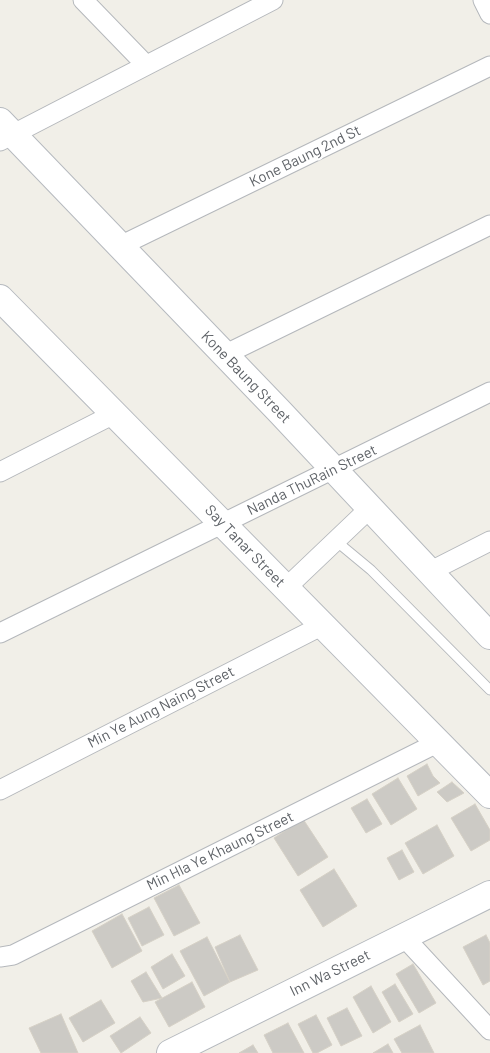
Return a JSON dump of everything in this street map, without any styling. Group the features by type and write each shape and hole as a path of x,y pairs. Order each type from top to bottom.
{"street":[{"path":"83,0 146,65"},
{"path":"4,132 146,65 273,0"},
{"path":"483,0 490,14"},
{"name":"Kone Baung 2nd St","path":"120,246 490,66"},
{"name":"Kone Baung Street","path":"4,132 120,246 490,636"},
{"path":"224,355 490,225"},
{"name":"Say Tanar Street","path":"0,298 490,795"},
{"name":"Nanda ThuRain Street","path":"0,633 490,392"},
{"path":"0,472 114,414"},
{"path":"286,588 370,508"},
{"path":"429,572 490,541"},
{"name":"Min Ye Aung Naing Street","path":"0,790 323,625"},
{"name":"Min Hla Ye Khaung Street","path":"0,957 13,955 439,742"},
{"name":"Inn Wa Street","path":"170,1053 490,894"},
{"path":"404,937 490,1030"}],"lane":[{"path":"336,541 371,570 490,690"}],"building":[{"path":"427,764 433,776 440,783 418,796 407,776"},
{"path":"398,778 417,809 391,825 372,794"},
{"path":"452,782 464,793 447,802 437,792"},
{"path":"367,799 382,824 366,833 351,808"},
{"path":"475,804 490,830 490,840 471,851 451,818"},
{"path":"303,819 328,857 298,876 274,838"},
{"path":"437,825 454,856 423,874 405,843"},
{"path":"402,850 414,872 399,880 387,858"},
{"path":"334,869 357,906 323,927 300,890"},
{"path":"179,885 200,923 174,936 154,898"},
{"path":"149,907 164,935 142,946 128,918"},
{"path":"122,914 142,951 112,968 92,931"},
{"path":"240,935 258,970 230,982 215,947"},
{"path":"486,935 490,943 490,981 483,985 463,947"},
{"path":"207,937 230,982 204,996 180,951"},
{"path":"172,954 185,976 163,989 151,967"},
{"path":"413,964 436,1003 419,1013 396,974"},
{"path":"146,972 162,998 143,1002 131,981"},
{"path":"192,982 205,1007 169,1027 155,1002"},
{"path":"395,984 413,1014 399,1022 382,992"},
{"path":"371,986 391,1022 373,1033 353,997"},
{"path":"101,1000 115,1023 83,1042 69,1018"},
{"path":"347,1008 362,1036 341,1046 327,1018"},
{"path":"61,1014 78,1053 41,1053 29,1028"},
{"path":"316,1015 332,1045 317,1053 313,1053 298,1024"},
{"path":"140,1017 151,1033 121,1053 110,1036"},
{"path":"288,1023 304,1053 273,1053 264,1035"},
{"path":"420,1025 434,1053 402,1053 394,1039"},
{"path":"388,1044 393,1053 373,1053"},
{"path":"253,1045 258,1053 239,1053"}]}
